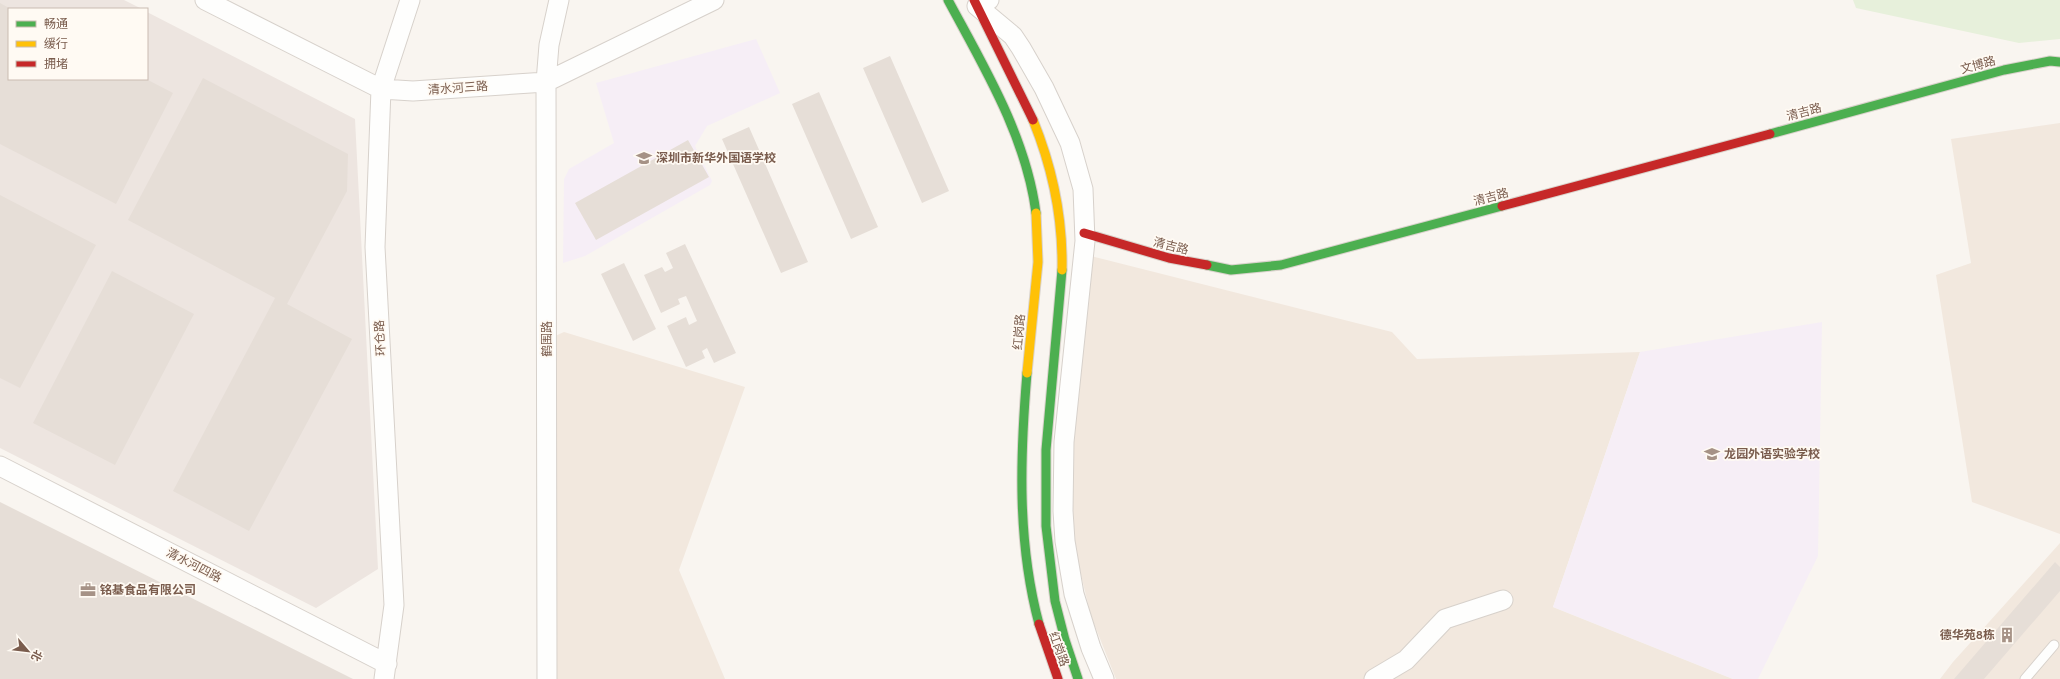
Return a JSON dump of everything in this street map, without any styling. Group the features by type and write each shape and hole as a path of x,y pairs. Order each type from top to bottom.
{"main road":[{"name":"红岗路","path":"948,0 1010,124 1024,156 1033,191 1036,212 1037,254 1022,438 1022,532 1034,607 1047,653 1058,679"},
{"name":"红岗路","path":"980,2 1039,136 1052,173 1060,212 1063,249 1063,275 1046,440 1045,526 1055,602 1067,647 1078,679"},
{"name":"文博路","path":"1903,97 2004,70 2050,61 2060,62"},
{"name":"清吉路","path":"1084,234 1169,258 1212,268 1231,270 1281,265 1903,97"}],"street":[{"name":"清水河三路","path":"205,0 381,89 413,91 546,82 714,0"},
{"name":"环仓路","path":"386,672 394,605 375,247 381,89 410,0"},
{"name":"鹤围路","path":"547,679 546,82 549,44 559,0"},
{"path":"980,2 1013,36 1044,88 1070,143 1083,189 1085,240 1082,288 1064,442 1063,511 1065,541 1074,594 1085,630 1104,679"},
{"name":"清水河四路","path":"0,466 386,672"},
{"path":"1374,679 1406,660 1445,619 1503,600"}],"lane":[{"path":"2025,679 2054,645"}],"shaded area":[{"path":"0,0 124,0 140,8 8,8 8,80 148,80 148,13 355,119 378,569 316,608 0,448"},
{"name":"深圳市新华外国语学校","path":"756,39 780,93 707,126 695,146 712,181 710,185 585,256 563,263 564,179 569,169 614,143 596,83"},
{"path":"2060,123 2060,534 1972,502 1936,275 1971,263 1951,139"},
{"path":"1079,253 1392,332 1417,359 1640,352 1553,607 1733,679 1116,679 1091,616 1075,550 1070,450"},
{"name":"龙园外语实验学校","path":"1822,322 1818,556 1758,679 1733,679 1553,607 1640,352"},
{"path":"564,332 745,387 679,570 725,679 545,679 544,341"},
{"path":"2060,543 2060,679 1940,679 1953,662"}],"green space":[{"path":"1853,0 2060,0 2060,39 2019,43 1856,8"}],"building":[{"path":"0,3 9,8 8,80 148,80 173,93 116,204 0,144"},
{"path":"890,56 949,191 922,203 863,68"},
{"path":"203,78 348,154 347,191 287,304 352,339 249,531 173,491 275,298 128,220"},
{"path":"819,92 878,227 851,239 792,104"},
{"path":"749,127 808,262 781,273 722,139"},
{"path":"688,140 709,177 596,240 575,203"},
{"path":"0,195 96,245 20,388 0,378"},
{"path":"685,244 736,353 714,363 707,348 702,351 705,358 686,367 667,326 686,317 689,325 697,321 686,296 678,299 680,304 661,313 644,275 662,267 665,272 673,268 666,253"},
{"path":"624,263 656,329 633,341 601,274"},
{"path":"112,271 194,314 115,465 33,423"},
{"name":"铭基食品有限公司","path":"0,502 353,679 0,679"},
{"name":"德华苑8栋","path":"2055,562 2060,567 2060,591 1984,679 1954,679"}],"traffic: fast":[{"path":"948,0 976,51 1002,103 1013,129 1031,184 1036,213"},
{"path":"1770,134 2004,70 2050,61 2060,62"},
{"path":"1207,265 1231,270 1281,265 1502,206"},
{"path":"1062,270 1046,450 1046,526 1055,601 1065,640 1078,679"},
{"path":"1027,373 1023,436 1022,499 1027,562 1039,624"}],"traffic: slow":[{"path":"1033,120 1046,157 1059,212 1062,270"},
{"path":"1027,373 1038,262 1036,213"}],"traffic: jam":[{"path":"974,0 1033,120"},
{"path":"1502,206 1770,134"},
{"path":"1084,233 1169,258 1207,265"},
{"path":"1039,624 1058,679"}],"place":[{"name":"深圳市新华外国语学校","path":"644,158"},
{"name":"龙园外语实验学校","path":"1712,454"},
{"name":"铭基食品有限公司","path":"88,590"},
{"name":"德华苑8栋","path":"2007,635"}]}
